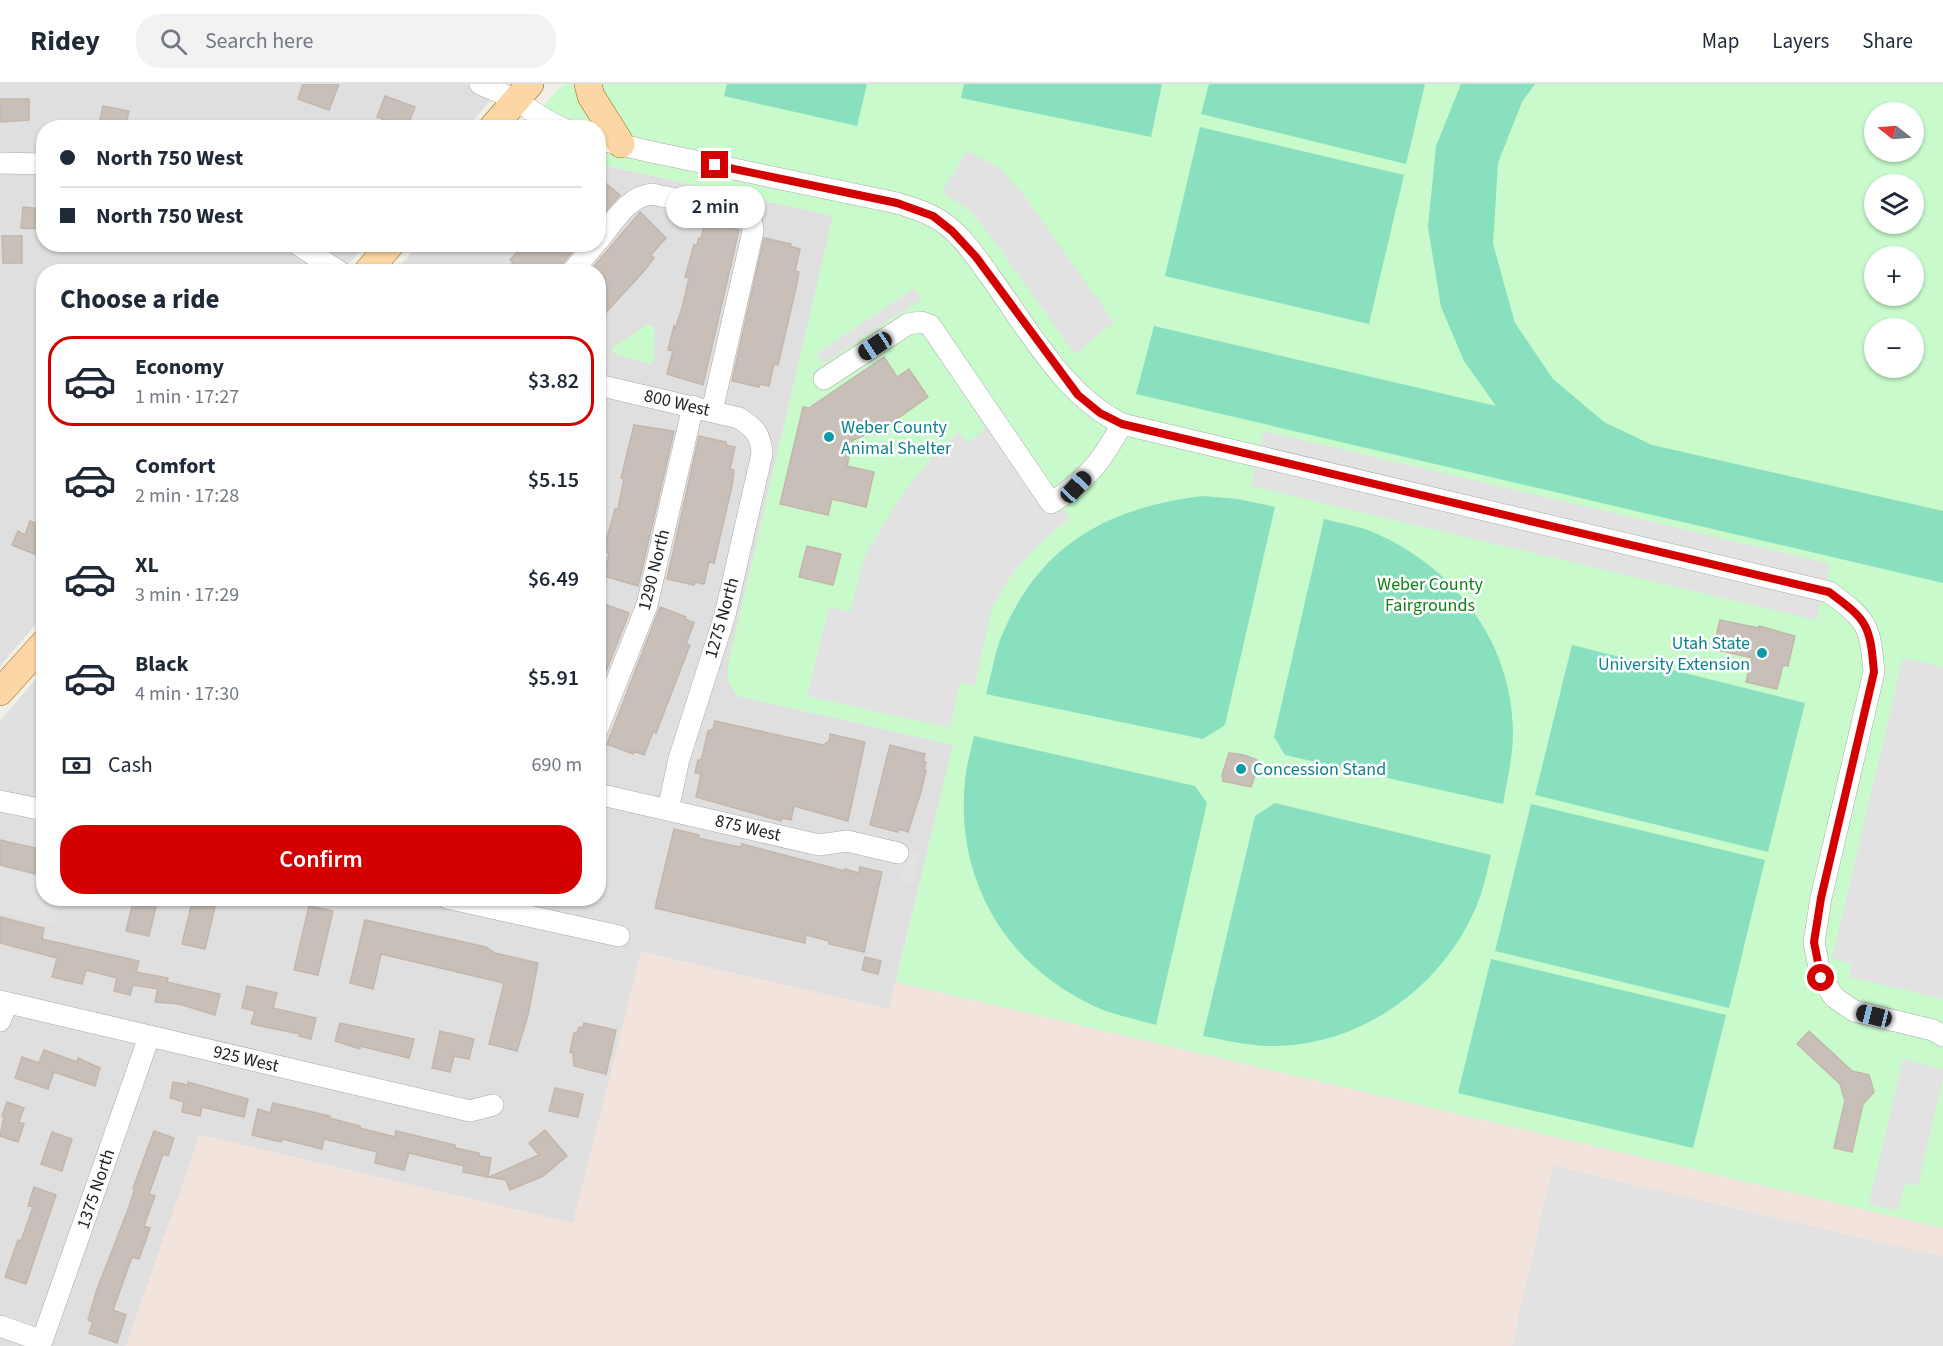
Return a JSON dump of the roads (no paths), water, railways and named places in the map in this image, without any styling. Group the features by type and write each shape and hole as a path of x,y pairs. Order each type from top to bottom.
{"main road":[{"path":"588,84 601,120"},
{"path":"499,120 523,92"},
{"path":"374,264 384,252"},
{"path":"0,692 36,652"}],"street":[{"path":"480,84 523,92 546,120"},
{"path":"610,141 897,203 933,216 952,231 976,257 1078,395 1100,413 1122,424 1829,592 1859,615 1871,640 1874,672 1821,898 1814,942 1821,978 1834,997 1854,1011 1933,1030 1943,1036"},
{"path":"0,163 36,164"},
{"name":"1290 North","path":"606,231 633,200 642,195 652,194 743,213 751,218 753,231 647,605 606,708"},
{"path":"309,252 328,264"},
{"path":"579,264 588,252"},
{"path":"824,379 908,324 921,322 930,325 1051,503 1076,487 1104,456 1122,424"},
{"name":"800 West","path":"606,387 702,408 739,418 753,426"},
{"name":"1275 North","path":"668,810 679,759 725,615 762,454 762,440 753,426"},
{"name":"875 West","path":"606,796 819,845 847,841 898,853"},
{"path":"0,801 36,808"},
{"path":"483,906 619,936"},
{"name":"925 West","path":"2,1008 150,1037 470,1111 493,1106"},
{"name":"1375 North","path":"0,1326 42,1341 150,1037"}],"place":[{"name":"Weber County Animal Shelter","path":"829,437"},
{"name":"Utah State University Extension","path":"1762,653"},
{"name":"Concession Stand","path":"1241,769"}],"park label":[{"name":"Weber County Fairgrounds","path":"1430,594"}]}
